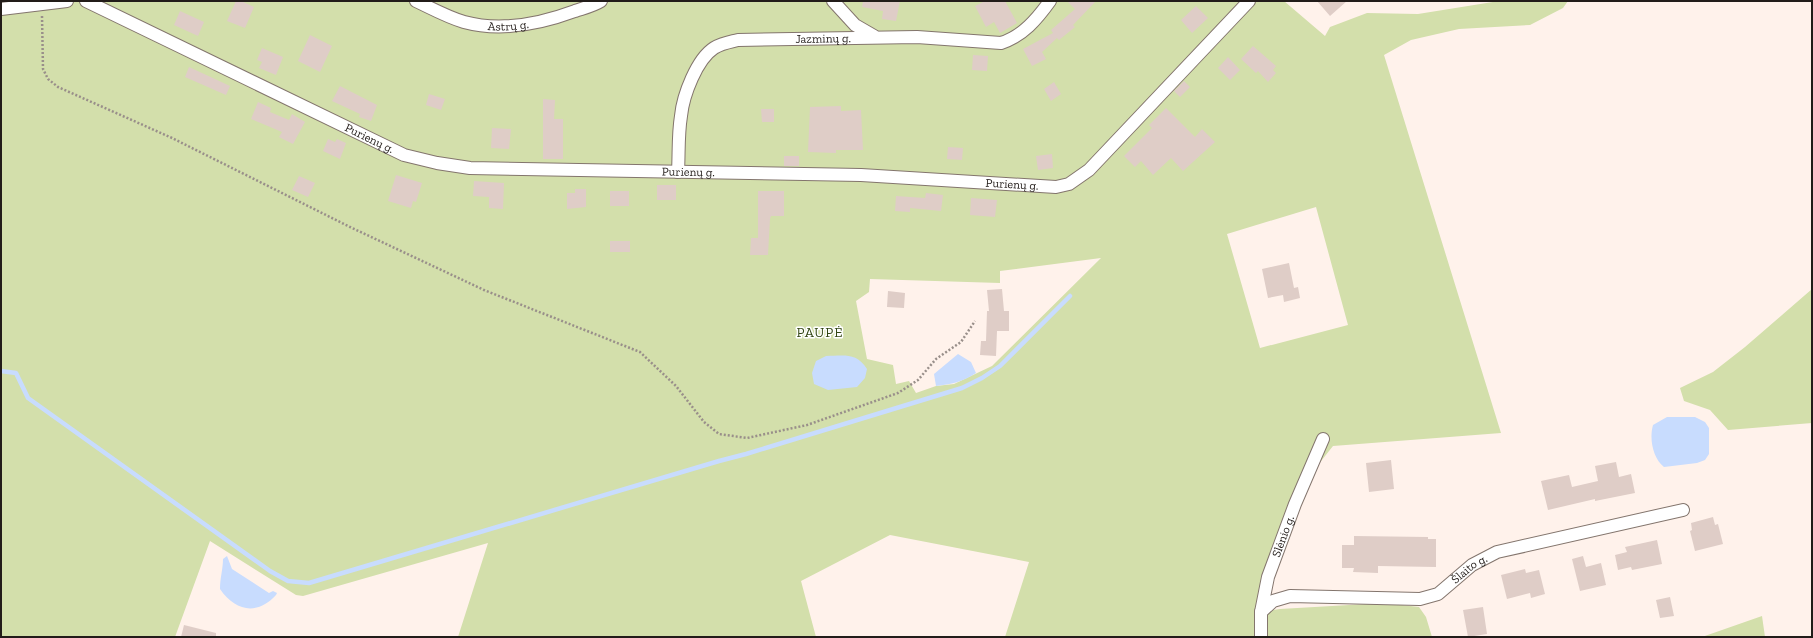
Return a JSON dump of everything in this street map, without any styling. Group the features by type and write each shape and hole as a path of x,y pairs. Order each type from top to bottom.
{"street":[{"path":"1,9 67,1"},
{"name":"Purienų g.","path":"86,1 404,155 437,163 470,168 861,175 1056,187 1069,184 1089,170 1249,1"},
{"name":"Astrų g.","path":"416,1 464,22 479,25 507,26 530,25 549,21 601,1"},
{"path":"834,1 855,25 875,36"},
{"name":"Jazminų g.","path":"678,172 681,115 696,70 704,56 714,48 724,43 738,40 875,36 917,37 1001,43 1013,39 1025,31 1050,1"},
{"name":"Slėnio g.","path":"1261,637 1261,612 1268,577 1295,504 1323,440"},
{"name":"Šlaito g.","path":"1261,612 1273,601 1290,596 1420,599 1438,594 1472,565 1497,552 1683,510"}],"path":[{"path":"42,4 43,69 48,79 58,87 172,138 350,228 484,290 640,352 676,386 704,422 719,434 747,438 807,425 898,393 918,380 936,359 961,342 975,321"}],"green space":[{"path":"51,1 1284,1 1325,36 1330,27 1367,13 1418,14 1499,1 1568,1 1563,8 1530,25 1459,29 1411,40 1384,55 1501,433 1333,446 1291,499 1260,585 1261,612 1280,609 1384,603 1419,607 1426,617 1432,637 1005,637 1029,562 890,535 801,581 816,637 458,637 488,543 303,596 296,595 210,541 175,637 1,637 1,13","holes":["1316,207 1348,325 1260,348 1227,234","1101,258 992,366 954,384 936,386 916,393 909,381 896,384 893,365 867,359 856,301 869,292 870,279 1000,283 1000,271"]},
{"path":"1812,289 1812,423 1728,430 1710,410 1684,401 1680,388 1713,372 1745,347"},
{"path":"1762,616 1765,637 1702,637"}],"water":[{"path":"958,354 971,362 976,373 957,382 936,386 934,374"},
{"path":"826,356 854,357 867,369 865,378 857,387 828,390 814,384 812,373 816,361"},
{"path":"1667,417 1695,417 1705,422 1709,428 1709,454 1705,460 1697,463 1664,467 1660,463 1653,448 1651,436 1653,425"},
{"path":"227,556 232,569 269,593 273,591 277,593 276,595 269,602 254,608 246,608 232,602 220,589 223,559"}],"building":[{"path":"236,1 241,1 254,7 245,28 227,21"},
{"path":"863,1 900,1 896,21 882,19 883,11 862,7"},
{"path":"985,1 1005,1 1017,23 1000,33 994,22 986,27 975,6"},
{"path":"1067,1 1096,1 1073,25 1075,27 1059,40 1057,38 1042,52 1046,59 1032,66 1023,49 1053,33 1051,30 1075,9"},
{"path":"1317,1 1347,1 1330,16"},
{"path":"1196,6 1208,18 1192,33 1181,20"},
{"path":"180,11 204,22 198,36 174,25"},
{"path":"310,35 332,46 320,72 298,61"},
{"path":"1253,46 1276,66 1273,70 1276,73 1268,82 1258,71 1256,73 1241,59"},
{"path":"262,48 283,57 276,75 259,68 262,62 257,60"},
{"path":"973,55 988,56 987,71 972,70"},
{"path":"1228,57 1240,70 1230,80 1218,68"},
{"path":"189,67 230,86 226,95 185,77"},
{"path":"1184,81 1190,87 1180,97 1174,91"},
{"path":"1054,82 1061,94 1051,101 1044,89"},
{"path":"340,86 377,105 371,121 359,117 360,114 332,101"},
{"path":"429,94 445,99 441,110 426,105"},
{"path":"543,99 555,100 554,119 563,119 563,159 543,159"},
{"path":"258,102 271,108 270,112 289,120 292,114 305,122 293,144 279,137 282,132 251,119"},
{"path":"841,106 841,111 861,110 863,150 836,150 836,153 808,152 810,107"},
{"path":"1166,108 1195,137 1202,129 1215,142 1183,171 1171,158 1153,175 1141,161 1135,167 1124,156 1152,128 1149,125"},
{"path":"761,109 774,109 774,122 762,122"},
{"path":"492,128 511,129 509,149 491,148"},
{"path":"328,139 335,142 337,139 346,143 340,159 323,151"},
{"path":"948,147 963,148 962,160 947,159"},
{"path":"1052,154 1053,168 1038,170 1036,156"},
{"path":"784,156 799,156 799,166 784,166"},
{"path":"396,175 422,183 416,202 413,201 411,208 388,201"},
{"path":"299,176 315,183 308,197 292,190"},
{"path":"474,181 504,183 503,209 489,208 489,197 473,196"},
{"path":"657,185 676,185 676,200 657,200"},
{"path":"575,189 586,189 586,207 567,209 567,193 575,193"},
{"path":"610,191 629,191 629,206 610,206"},
{"path":"758,191 784,191 784,216 771,216 770,219 768,255 750,255 751,238 758,238"},
{"path":"926,193 943,195 941,211 910,208 910,212 895,211 896,196 925,198"},
{"path":"971,198 997,200 995,217 970,215"},
{"path":"610,241 630,241 630,252 610,252"},
{"path":"1289,263 1294,288 1298,287 1300,298 1284,302 1283,295 1268,298 1262,269"},
{"path":"1002,289 1004,311 1009,311 1009,331 997,331 996,356 980,355 981,341 986,341 987,311 989,311 987,290"},
{"path":"888,291 905,293 904,308 887,307"},
{"path":"1391,460 1394,489 1369,492 1366,463"},
{"path":"1616,462 1619,477 1631,474 1635,493 1595,501 1595,499 1548,510 1541,481 1569,475 1572,487 1598,481 1595,466"},
{"path":"1713,517 1715,525 1718,524 1723,544 1695,551 1690,531 1692,530 1691,523"},
{"path":"1354,536 1428,537 1428,539 1436,539 1436,567 1378,566 1378,573 1353,572 1354,568 1342,568 1342,545 1354,545"},
{"path":"1657,540 1662,564 1632,570 1631,567 1618,570 1615,555 1627,552 1625,547"},
{"path":"1583,556 1586,567 1601,563 1606,585 1580,591 1572,559"},
{"path":"1525,569 1526,573 1539,570 1545,594 1531,598 1530,593 1507,599 1501,575"},
{"path":"1670,597 1674,616 1660,618 1656,600"},
{"path":"1483,607 1487,634 1468,637 1463,610"},
{"path":"184,625 216,633 216,637 181,637"}],"waterway":[{"path":"1,371 16,373 28,398 270,571 288,581 309,583 746,454 962,388 982,378 1000,366 1070,296"}],"district":[{"name":"PAUPĖ","path":"820,332"}]}
